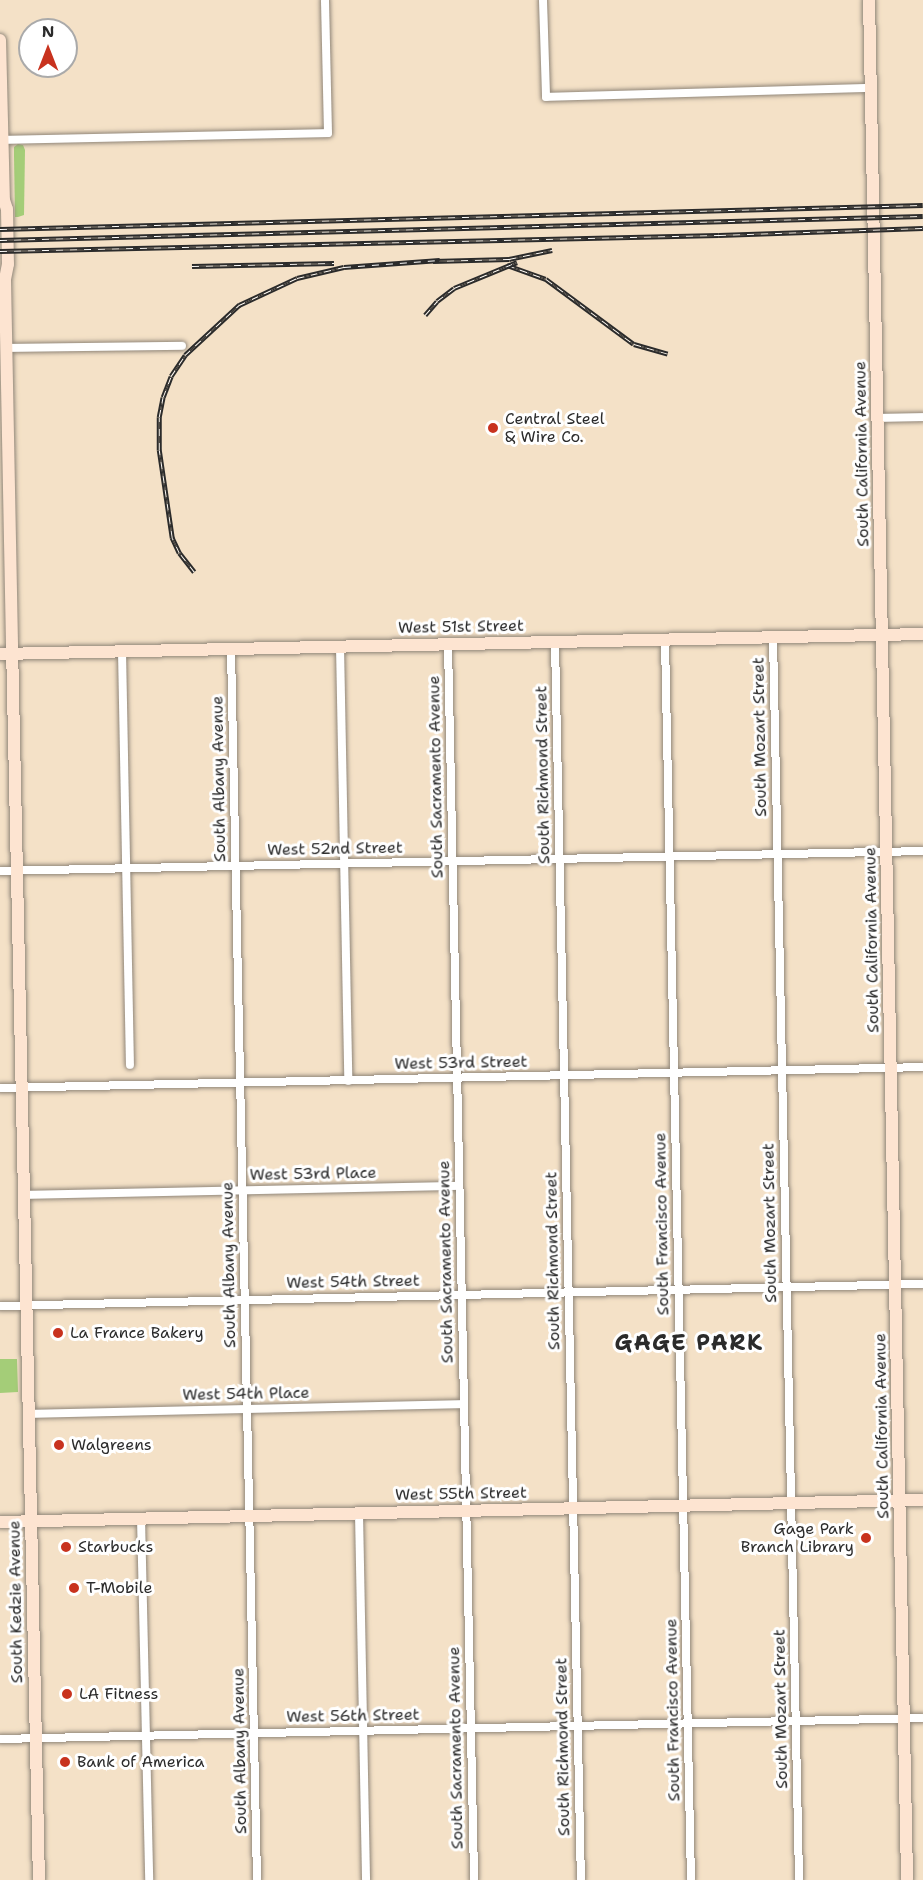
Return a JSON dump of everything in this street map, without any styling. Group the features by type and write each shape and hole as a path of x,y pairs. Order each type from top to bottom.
{"main road":[{"name":"South California Avenue","path":"869,0 907,1880"},
{"name":"South Kedzie Avenue","path":"0,40 2,204 7,209 9,264 5,280"},
{"name":"South Kedzie Avenue","path":"0,223 1,264 5,280 6,348 6,654 17,871 39,1880"},
{"name":"West 51st Street","path":"6,654 923,634"},
{"name":"West 55th Street","path":"0,1522 923,1500"}],"street":[{"path":"2,140 328,133 325,0"},
{"path":"543,0 546,97 870,88"},
{"path":"6,348 182,346"},
{"path":"878,418 923,417"},
{"name":"South Mozart Street","path":"773,637 799,1880"},
{"name":"South Francisco Avenue","path":"665,640 691,1880"},
{"name":"South Richmond Street","path":"555,642 581,1880"},
{"name":"South Sacramento Avenue","path":"448,644 474,1880"},
{"path":"340,646 348,1081"},
{"name":"South Albany Avenue","path":"231,649 257,1880"},
{"path":"122,651 130,1065"},
{"name":"West 52nd Street","path":"0,872 923,851"},
{"name":"West 53rd Street","path":"0,1088 923,1067"},
{"name":"West 53rd Place","path":"24,1195 459,1186"},
{"name":"West 54th Street","path":"0,1306 923,1284"},
{"name":"West 54th Place","path":"29,1414 464,1404"},
{"path":"359,1513 366,1880"},
{"path":"141,1518 149,1880"},
{"name":"West 56th Street","path":"0,1739 923,1718"}],"green space":[{"path":"18,144 23,145 25,150 24,215 15,217 14,147"},
{"path":"0,1359 17,1359 18,1392 0,1393"}],"railway":[{"path":"0,229 923,205"},
{"path":"0,240 923,216"},
{"path":"0,251 719,235 923,228"},
{"path":"433,261 509,259 552,250"},
{"path":"194,572 179,553 172,538 159,450 159,417 163,397 171,376 185,355 239,305 297,278 344,267 440,260"},
{"path":"425,315 437,301 454,288 517,262"},
{"path":"192,266 334,263"},
{"path":"507,265 546,279 634,344 668,354"}],"place":[{"name":"Central Steel & Wire Co.","path":"493,428"},
{"name":"La France Bakery","path":"58,1333"},
{"name":"Walgreens","path":"59,1445"},
{"name":"Gage Park Branch Library","path":"866,1538"},
{"name":"Starbucks","path":"66,1547"},
{"name":"T-Mobile","path":"74,1588"},
{"name":"LA Fitness","path":"67,1694"},
{"name":"Bank of America","path":"65,1762"}],"district":[{"name":"GAGE PARK","path":"689,1343"}]}
